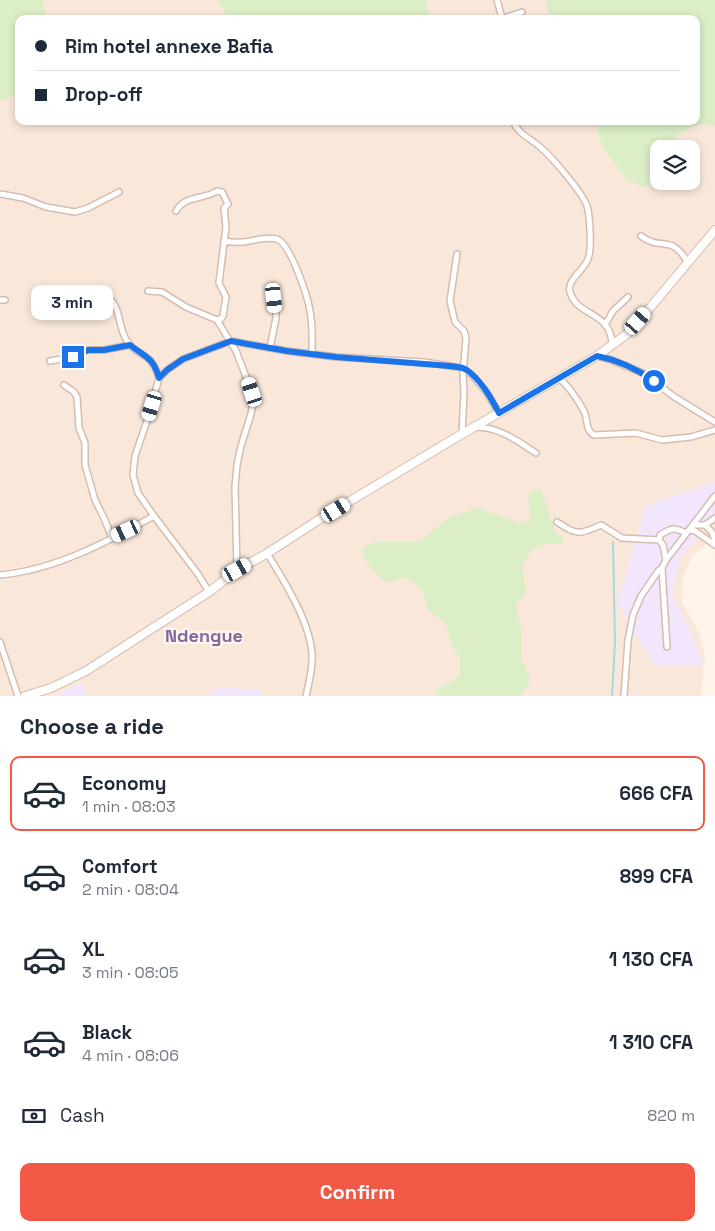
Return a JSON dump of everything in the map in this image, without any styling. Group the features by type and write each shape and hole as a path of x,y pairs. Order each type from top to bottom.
{"main road":[{"path":"25,696 51,688 86,671 209,592 237,570 612,346 638,321 715,230"}],"street":[{"path":"497,0 500,15"},
{"path":"512,15 522,12"},
{"path":"515,125 519,132 543,149 583,197 589,215 589,253 588,259 569,287 576,303 601,320 605,325 611,334 612,346"},
{"path":"176,211 181,204 189,200 206,197 217,191 221,191 228,204 224,208 226,222 219,283 226,297 223,316 217,320"},
{"path":"0,194 23,198 46,207 75,212 88,208 119,192"},
{"path":"641,236 649,243 673,246 681,252 688,263"},
{"path":"224,241 236,242 272,238 280,240 284,244 298,272 309,304 312,328 312,353"},
{"path":"457,254 450,301 455,322 466,333 463,368 462,434"},
{"path":"148,291 162,292 186,307 217,320 231,341 248,379 253,403 237,465 234,509 237,570"},
{"path":"100,293 107,296 113,302 119,314 123,333 130,345 150,358 154,363 159,378"},
{"path":"605,325 613,311 628,297"},
{"path":"270,348 276,318 274,298"},
{"path":"209,592 198,574 138,493 133,475 135,456 159,378 183,359 231,341 336,357 424,362 463,368 472,375 487,393 499,413"},
{"path":"50,361 73,357 88,350 104,350 130,345"},
{"path":"597,356 645,374 673,396 715,422"},
{"path":"559,379 571,391 582,407 587,420 588,430 594,435 636,433 662,440 690,437 715,430"},
{"path":"64,385 74,392 77,397 80,432 85,443 85,465 95,500 112,538"},
{"path":"475,427 486,427 501,431 536,453"},
{"path":"624,696 628,640 633,615 641,596 715,496"},
{"path":"0,575 32,570 82,552 154,516"},
{"path":"694,525 704,525 715,518"},
{"path":"557,522 572,532 584,533 601,525 622,538 660,540"},
{"path":"704,525 712,532 715,540"},
{"path":"666,560 660,535 670,529 675,528 688,532 695,531 715,545"},
{"path":"266,554 287,588 308,634 312,653 312,665 306,696"},
{"path":"662,568 667,647"},
{"path":"0,642 18,696"}],"shaded area":[{"path":"42,0 217,0 226,15 47,15"},
{"path":"428,0 545,0 550,15 432,15 425,7"},
{"path":"15,94 15,125 597,125 601,145 627,180 642,187 650,185 650,190 700,190 700,140 676,140 676,137 689,126 706,123 715,126 715,537 692,556 684,574 681,593 682,602 699,633 705,656 701,696 0,696 0,100 7,99"},
{"path":"715,482 715,513 680,559 672,594 690,630 704,665 654,665 618,603 645,506"},
{"path":"81,682 89,696 54,696"},
{"path":"221,687 236,687 246,690 261,689 261,696 207,696"}],"green space":[{"path":"0,0 42,0 47,15 15,15 15,94 7,99 0,100"},
{"path":"217,0 428,0 425,7 432,15 226,15"},
{"path":"545,0 715,0 715,126 700,125 700,15 550,15"},
{"path":"597,125 699,125 685,130 676,137 676,140 650,140 650,185 642,187 627,180 601,145"},
{"path":"541,489 556,533 561,535 563,544 546,544 531,550 522,565 526,592 516,606 522,633 522,660 530,677 528,685 519,696 439,696 435,691 460,676 460,658 451,644 447,626 428,609 423,592 411,580 405,577 388,583 372,570 362,551 369,544 379,542 419,542 449,518 477,508 523,524 531,518 528,500 531,491"}],"waterway":[{"path":"612,696 615,642 613,542"}],"district":[{"name":"Ndengue","path":"204,635"}],"route":[{"path":"73,357 88,350 104,350 130,345 141,354 150,358 154,363 159,378 174,364 183,359 231,341 336,357 450,366 463,368 472,375 492,400 499,413 597,356 645,374 654,381"}]}
